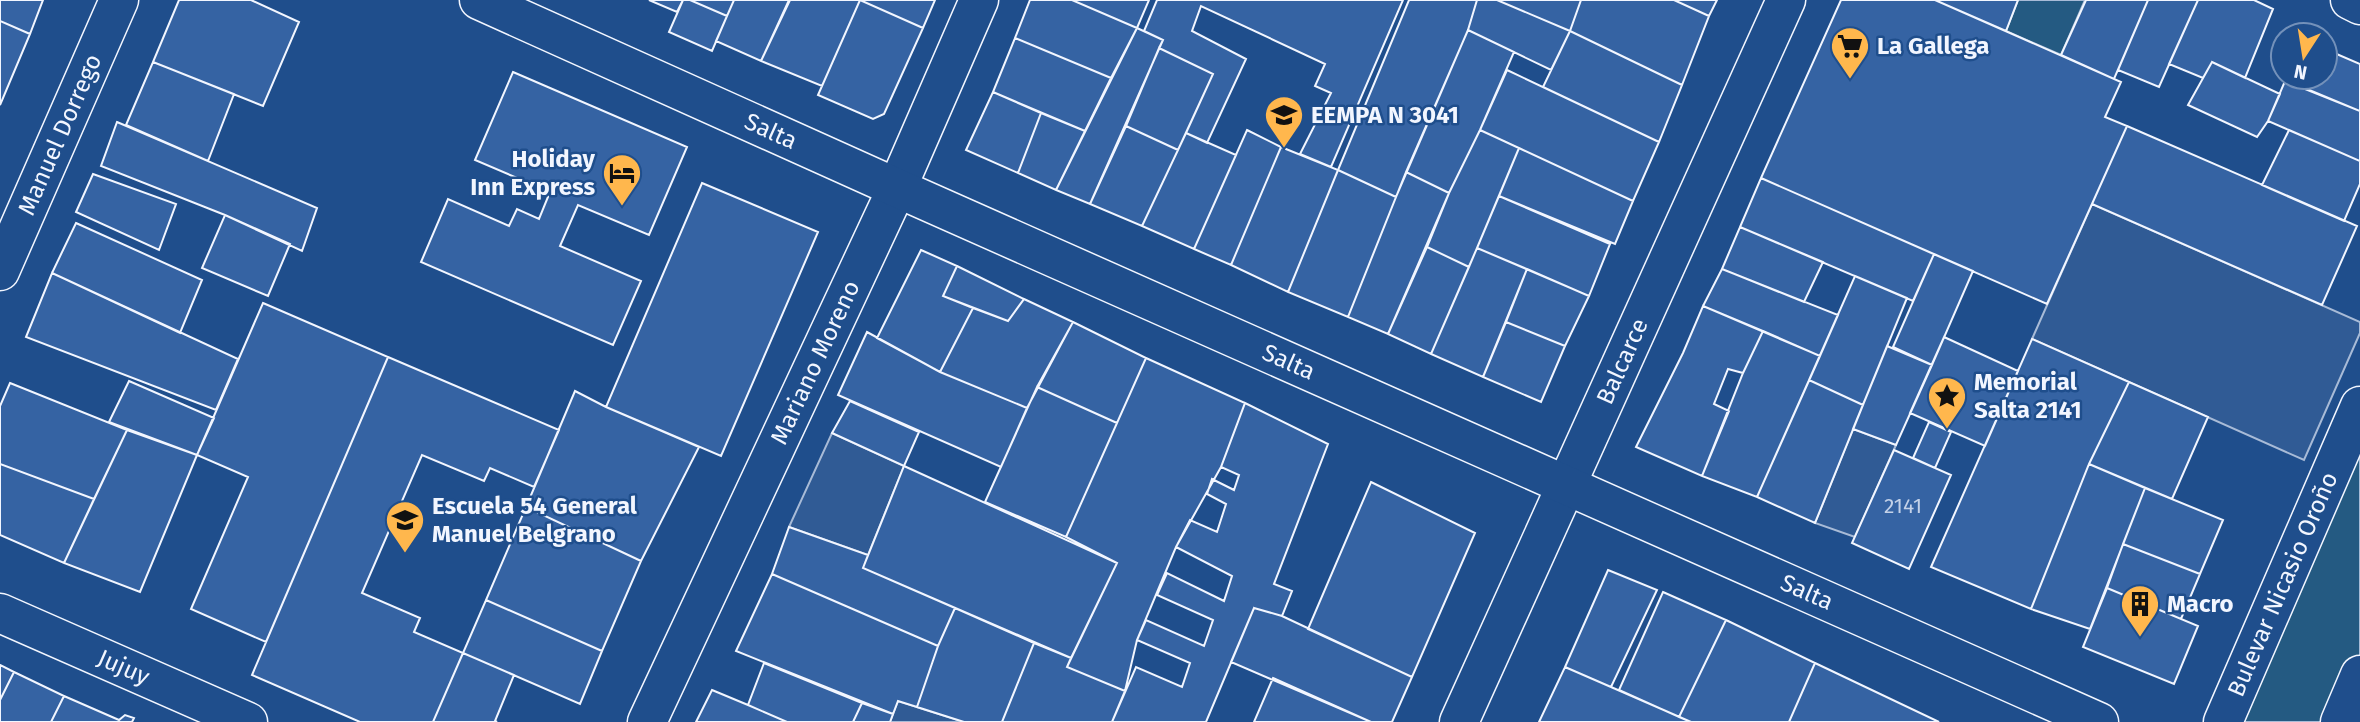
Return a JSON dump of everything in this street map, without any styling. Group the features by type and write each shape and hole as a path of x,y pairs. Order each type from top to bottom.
{"main road":[{"name":"Manuel Dorrego","path":"0,271 119,0"},
{"name":"Salta","path":"480,0 2099,722"},
{"name":"Mariano Moreno","path":"647,722 897,188 979,0"},
{"name":"Balcarce","path":"1459,722 1786,0"},
{"path":"2350,0 2360,5"},
{"name":"Bulevar Nicasio Oroño","path":"2223,722 2360,406"},
{"name":"Jujuy","path":"0,612 248,722"},
{"path":"2340,722 2360,675"}],"shaded area":[{"path":"2018,0 2085,0 2061,55 2006,31"},
{"path":"2092,204 2360,322 2360,333 2304,460 2032,339"},
{"path":"2360,406 2360,675 2340,722 2223,722"},
{"path":"1853,429 1896,445 1855,537 1815,523"},
{"path":"832,433 904,466 868,555 789,527"},
{"path":"898,701 964,722 890,722"}],"building":[{"path":"0,0 43,0 30,34 0,21"},
{"path":"179,0 251,0 299,22 263,106 153,62"},
{"path":"649,0 683,0 677,12"},
{"path":"683,0 690,0 727,16 712,51 669,32"},
{"path":"690,0 734,0 727,16"},
{"path":"734,0 789,0 761,61 716,41"},
{"path":"790,0 860,0 822,86 761,61"},
{"path":"860,0 923,28 884,114 873,119 818,95"},
{"path":"860,0 935,0 923,28"},
{"path":"1030,0 1072,0 1137,28 1111,78 1015,38"},
{"path":"1072,0 1149,0 1137,28"},
{"path":"1157,0 1403,0 1331,167 1300,154 1331,93 1315,86 1325,64 1201,6 1192,31 1246,59 1207,143 1186,133 1213,74 1159,48 1163,40 1144,31"},
{"path":"1409,0 1477,0 1468,30 1396,197 1338,170"},
{"path":"1477,0 1497,0 1570,31 1551,70 1468,30"},
{"path":"1497,0 1581,0 1570,31"},
{"path":"1581,0 1674,0 1709,16 1682,85 1570,31"},
{"path":"1674,0 1717,0 1709,16"},
{"path":"1841,0 1935,0 2121,82 2105,117 2127,126 2047,304 1761,178"},
{"path":"1935,0 2018,0 2006,31"},
{"path":"2086,0 2148,0 2114,79 2061,55"},
{"path":"2148,0 2198,0 2159,87 2118,70"},
{"path":"2198,0 2254,0 2273,9 2245,78 2212,62 2203,78 2169,64"},
{"path":"0,21 30,34 0,105"},
{"path":"1137,28 1163,40 1090,204 1056,190"},
{"path":"1468,30 1514,52 1449,193 1406,172"},
{"path":"1570,31 1682,85 1659,142 1543,87"},
{"path":"1015,38 1111,78 1085,131 993,92"},
{"path":"1159,48 1213,74 1178,150 1126,126"},
{"path":"2339,55 2360,64 2360,111 2312,91 2339,91"},
{"path":"153,62 234,94 208,161 126,125"},
{"path":"2212,62 2280,94 2268,121 2257,137 2188,105"},
{"path":"1507,70 1659,142 1633,201 1480,130"},
{"name":"Holiday Inn Express","path":"513,72 687,147 649,235 578,205 560,246 641,281 613,345 421,262 448,199 509,226 517,209 539,219 550,192 475,160"},
{"path":"2281,91 2310,91 2360,111 2360,161 2268,121"},
{"path":"993,92 1041,113 1018,173 966,150"},
{"path":"1041,113 1085,131 1056,190 1018,173"},
{"path":"117,122 317,208 302,251 225,215 101,166"},
{"path":"1126,126 1178,150 1142,226 1090,204"},
{"path":"2127,126 2357,226 2322,305 2092,204"},
{"path":"1247,130 1281,147 1231,265 1194,249"},
{"path":"1480,130 1519,148 1469,267 1427,247 1449,193"},
{"path":"2289,130 2360,161 2360,184 2344,221 2262,185"},
{"path":"1186,133 1236,155 1194,249 1142,226"},
{"path":"1281,147 1338,170 1288,292 1231,265"},
{"path":"1519,148 1633,201 1615,244 1499,196"},
{"path":"1338,170 1396,197 1348,317 1288,292"},
{"path":"1406,172 1449,193 1388,334 1348,317"},
{"path":"93,174 176,204 159,250 76,212"},
{"path":"1761,178 1934,254 1913,301 1740,227"},
{"path":"702,183 818,232 721,456 606,407"},
{"path":"1499,196 1610,244 1589,296 1477,248"},
{"path":"225,215 290,244 268,296 202,268"},
{"path":"76,223 202,280 180,333 52,273"},
{"path":"1740,227 1823,262 1804,302 1722,269"},
{"path":"1427,247 1469,267 1431,354 1388,334"},
{"path":"1477,248 1527,269 1483,377 1431,354"},
{"path":"921,250 957,266 943,296 973,308 940,372 877,338"},
{"path":"1934,254 1973,271 1932,365 1893,347"},
{"path":"957,266 1024,299 1008,321 943,296"},
{"path":"1527,269 1589,296 1565,346 1506,322"},
{"path":"1722,269 1838,315 1820,356 1703,306"},
{"path":"52,273 238,359 216,410 26,337"},
{"path":"1855,276 1907,298 1863,405 1809,380"},
{"path":"1024,299 1073,322 1027,408 940,372 973,308 1008,321"},
{"path":"263,303 388,357 266,642 191,609 248,477 197,455"},
{"path":"1703,306 1763,331 1743,373 1728,369 1714,404 1729,411 1702,476 1636,447 1683,353"},
{"path":"1073,322 1146,358 1117,423 1037,387"},
{"path":"1506,322 1565,346 1541,402 1483,377"},
{"path":"1763,331 1820,356 1757,497 1702,476 1743,373"},
{"path":"867,332 940,372 1027,408 1001,467 838,395"},
{"path":"1944,337 2018,371 1985,446 1910,413"},
{"path":"2032,339 2129,382 2089,464 2031,609 1931,567"},
{"path":"1887,346 1932,365 1896,445 1853,429"},
{"name":"Escuela 54 General Manuel Belgrano","path":"388,357 559,430 534,487 490,468 484,481 422,455 362,593 420,618 414,632 463,653 433,722 360,722 252,675"},
{"path":"1146,358 1245,403 1221,467 1176,547 1137,640 1125,691 1067,667 1117,563 1066,537"},
{"path":"1809,380 1863,405 1815,523 1757,497"},
{"path":"129,381 214,418 197,455 109,422"},
{"path":"2129,382 2208,417 2172,499 2089,464"},
{"path":"10,383 127,430 94,499 0,464 0,406"},
{"path":"1037,387 1117,423 1066,537 985,502"},
{"path":"575,391 699,447 641,561 526,507"},
{"path":"850,401 919,432 904,466 832,433"},
{"path":"1245,403 1328,444 1274,584 1292,591 1282,616 1254,608 1206,722 1112,722 1136,667 1182,687 1190,663 1137,640 1146,620 1204,646 1213,620 1157,595 1167,573 1224,601 1232,576 1176,547 1190,520 1217,532 1226,504 1207,494 1212,479 1234,490 1239,475 1221,467"},
{"path":"1929,422 1951,432 1935,468 1913,458"},
{"path":"127,430 197,455 140,592 64,563"},
{"path":"1894,450 1951,475 1909,569 1852,543"},
{"path":"0,464 94,499 64,563 0,535"},
{"path":"2089,464 2145,488 2090,629 2031,609"},
{"path":"904,466 1117,563 1071,658 863,568"},
{"path":"1371,482 1475,533 1412,677 1308,629"},
{"path":"2145,488 2223,520 2200,574 2123,544"},
{"path":"526,507 641,561 602,651 486,600"},
{"path":"789,527 868,555 863,568 955,608 938,646 772,574"},
{"path":"2123,544 2200,574 2181,619 2107,588"},
{"path":"1608,570 1657,590 1611,687 1565,667"},
{"path":"772,574 938,646 917,707 898,701 893,714 736,651"},
{"name":"Macro","path":"2107,588 2198,626 2174,684 2083,647"},
{"path":"1663,592 1726,620 1679,717 1619,690"},
{"path":"486,600 602,651 580,704 463,653"},
{"path":"955,608 1034,643 1002,722 964,722 917,707 938,646"},
{"path":"1254,608 1282,616 1412,677 1392,722 1371,722 1231,662"},
{"path":"1726,620 1815,663 1789,722 1691,722 1679,717"},
{"path":"1034,643 1071,658 1067,667 1125,691 1112,722 1002,722"},
{"path":"463,653 514,675 495,721 497,722 433,722"},
{"path":"764,663 862,703 853,722 787,722 748,705"},
{"path":"1815,663 1939,722 1789,722"},
{"path":"0,665 14,672 0,700"},
{"path":"1565,667 1611,687 1691,722 1539,722"},
{"path":"14,672 64,696 51,722 0,722 0,700"},
{"path":"1273,678 1371,722 1254,722"},
{"path":"712,690 748,705 787,722 696,722"},
{"path":"64,696 119,720 125,715 134,718 132,722 51,722"},
{"path":"862,703 893,714 890,722 853,722"}],"place":[{"name":"La Gallega","path":"1850,80"},
{"name":"EEMPA N 3041","path":"1284,149"},
{"name":"Holiday Inn Express","path":"622,207"},
{"name":"Memorial Salta 2141","path":"1947,430"},
{"name":"Escuela 54 General Manuel Belgrano","path":"405,554"},
{"name":"Macro","path":"2140,638"}]}
